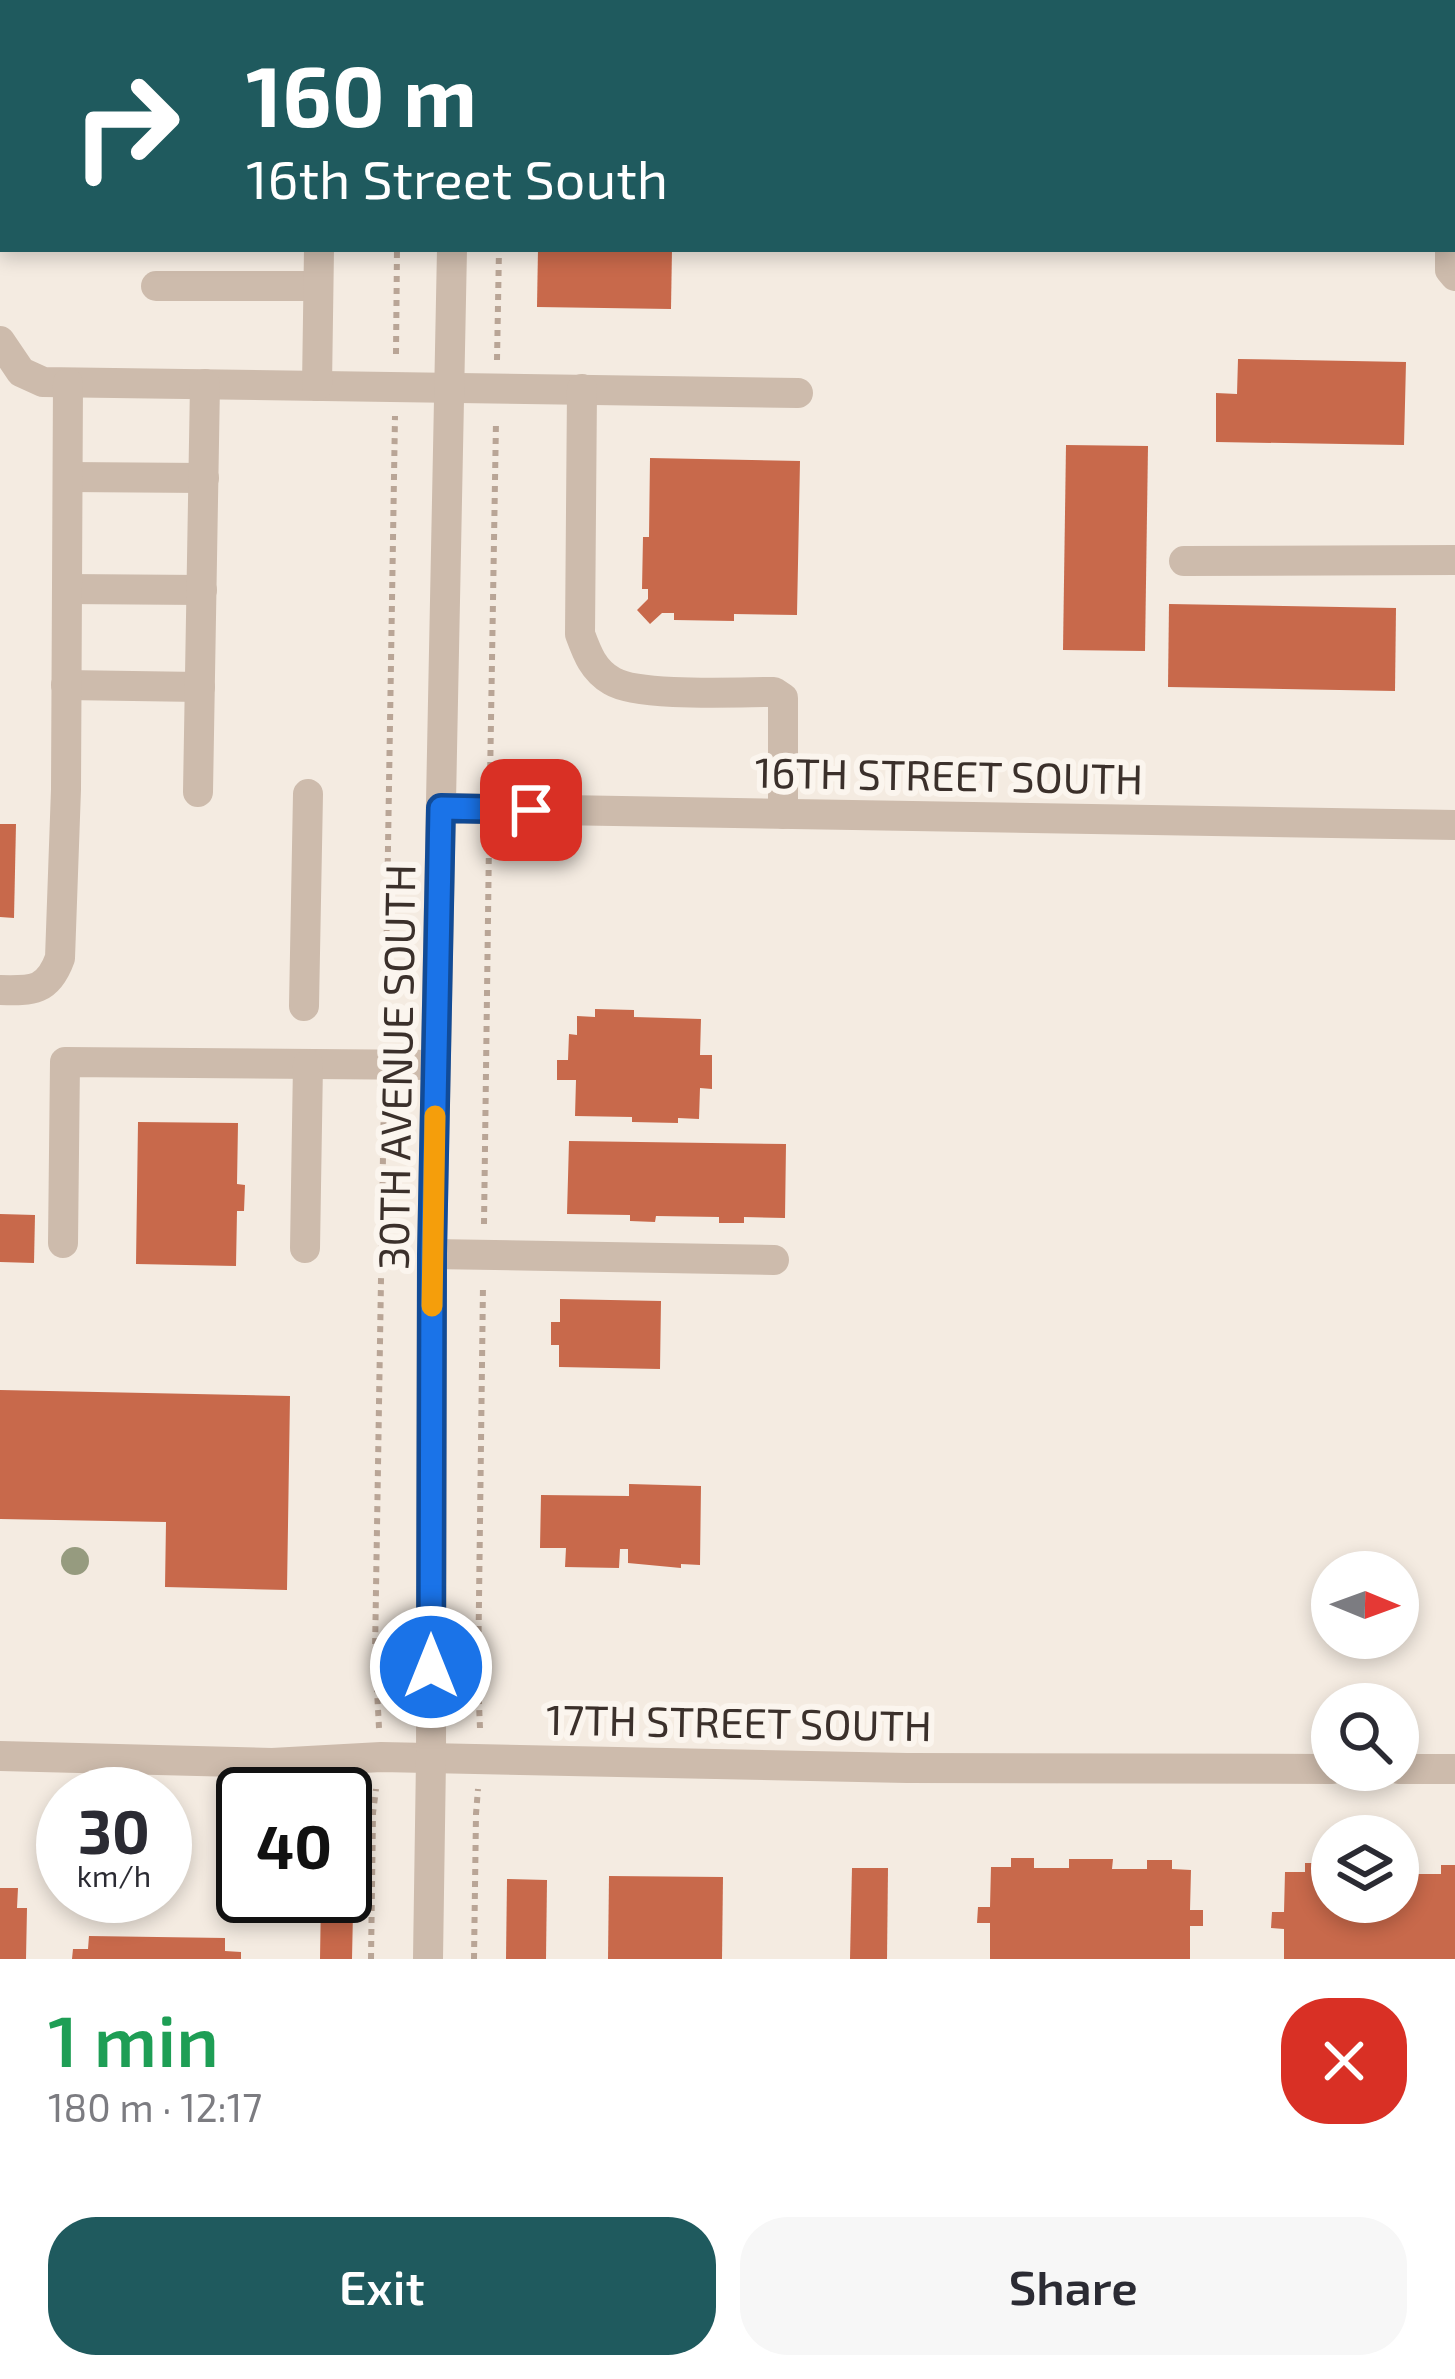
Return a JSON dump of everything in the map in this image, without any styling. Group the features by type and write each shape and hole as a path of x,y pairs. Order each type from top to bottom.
{"street":[{"path":"317,386 319,252"},
{"name":"30TH AVENUE SOUTH","path":"428,1959 432,1254 452,252"},
{"path":"156,286 318,286"},
{"path":"0,340 21,372 44,382 798,393"},
{"path":"0,990 26,991 44,985 54,976 60,958 68,383"},
{"path":"198,792 205,384"},
{"path":"582,389 580,634 590,661 611,681 635,690 774,692 783,698 783,814"},
{"path":"68,477 204,478"},
{"path":"1184,562 1455,560"},
{"path":"67,589 202,590"},
{"path":"66,685 200,687"},
{"path":"304,1006 308,794"},
{"name":"16TH STREET SOUTH","path":"441,808 1455,825"},
{"path":"62,1243 64,1062 436,1065"},
{"path":"305,1248 308,1064"},
{"path":"432,1254 774,1260"},
{"name":"17TH STREET SOUTH","path":"0,1756 272,1763 381,1756 907,1768 1311,1769"},
{"path":"1419,1769 1455,1769"}],"path":[{"path":"371,1959 373,1813 381,1756 375,1652 397,252"},
{"path":"474,1959 476,1814 482,1757 478,1679 499,252"}],"building":[{"path":"538,252 672,252 671,309 537,307"},
{"path":"1238,359 1406,362 1404,445 1216,442 1216,393 1237,394"},
{"path":"1066,445 1148,446 1145,651 1063,650"},
{"path":"650,458 800,461 797,615 734,614 734,621 674,620 674,613 662,613 650,624 637,610 648,599 648,589 642,589 643,537 649,537"},
{"path":"1169,604 1396,608 1395,691 1168,687"},
{"path":"0,824 16,824 14,918 0,917"},
{"path":"595,1009 634,1010 634,1017 701,1019 700,1055 712,1055 712,1089 700,1088 699,1119 632,1122 632,1117 575,1116 576,1080 557,1080 557,1060 568,1060 569,1034 577,1035 577,1016 595,1017"},
{"path":"138,1122 238,1123 237,1184 245,1185 244,1211 237,1211 236,1266 136,1264"},
{"path":"569,1141 786,1144 785,1218 744,1217 744,1223 719,1223 719,1217 656,1216 655,1222 630,1221 630,1215 567,1214"},
{"path":"0,1214 35,1215 34,1263 0,1262"},
{"path":"560,1299 661,1301 660,1369 559,1367 559,1345 551,1345 551,1322 560,1322"},
{"path":"0,1390 290,1396 287,1590 165,1587 166,1522 0,1519"},
{"path":"629,1484 701,1486 700,1565 628,1563 628,1549 620,1549 619,1568 565,1567 566,1548 540,1548 541,1495 629,1496"},
{"path":"1011,1858 1034,1858 1034,1868 1069,1868 1069,1859 1113,1859 1112,1869 1147,1869 1147,1860 1172,1860 1172,1869 1191,1870 1190,1910 1203,1910 1203,1926 1190,1926 1190,1959 990,1959 990,1923 977,1923 978,1907 990,1907 991,1867 1011,1867"},
{"path":"1305,1863 1311,1863 1311,1923 1419,1923 1419,1874 1441,1874 1441,1865 1455,1865 1455,1959 1284,1959 1284,1929 1271,1928 1272,1912 1284,1912 1285,1872 1305,1872"},
{"path":"852,1868 888,1868 887,1959 850,1959"},
{"path":"609,1876 723,1877 722,1959 608,1959"},
{"path":"507,1879 547,1880 546,1959 506,1959"},
{"path":"0,1888 18,1888 17,1908 27,1908 26,1959 0,1959"},
{"path":"321,1923 353,1923 352,1959 320,1959"},
{"path":"89,1936 225,1938 225,1951 241,1952 241,1959 72,1959 73,1949 88,1949"}],"slow traffic":[{"path":"432,1306 435,1116"}],"route":[{"path":"431,1667 432,1254 441,808 531,810"}]}
